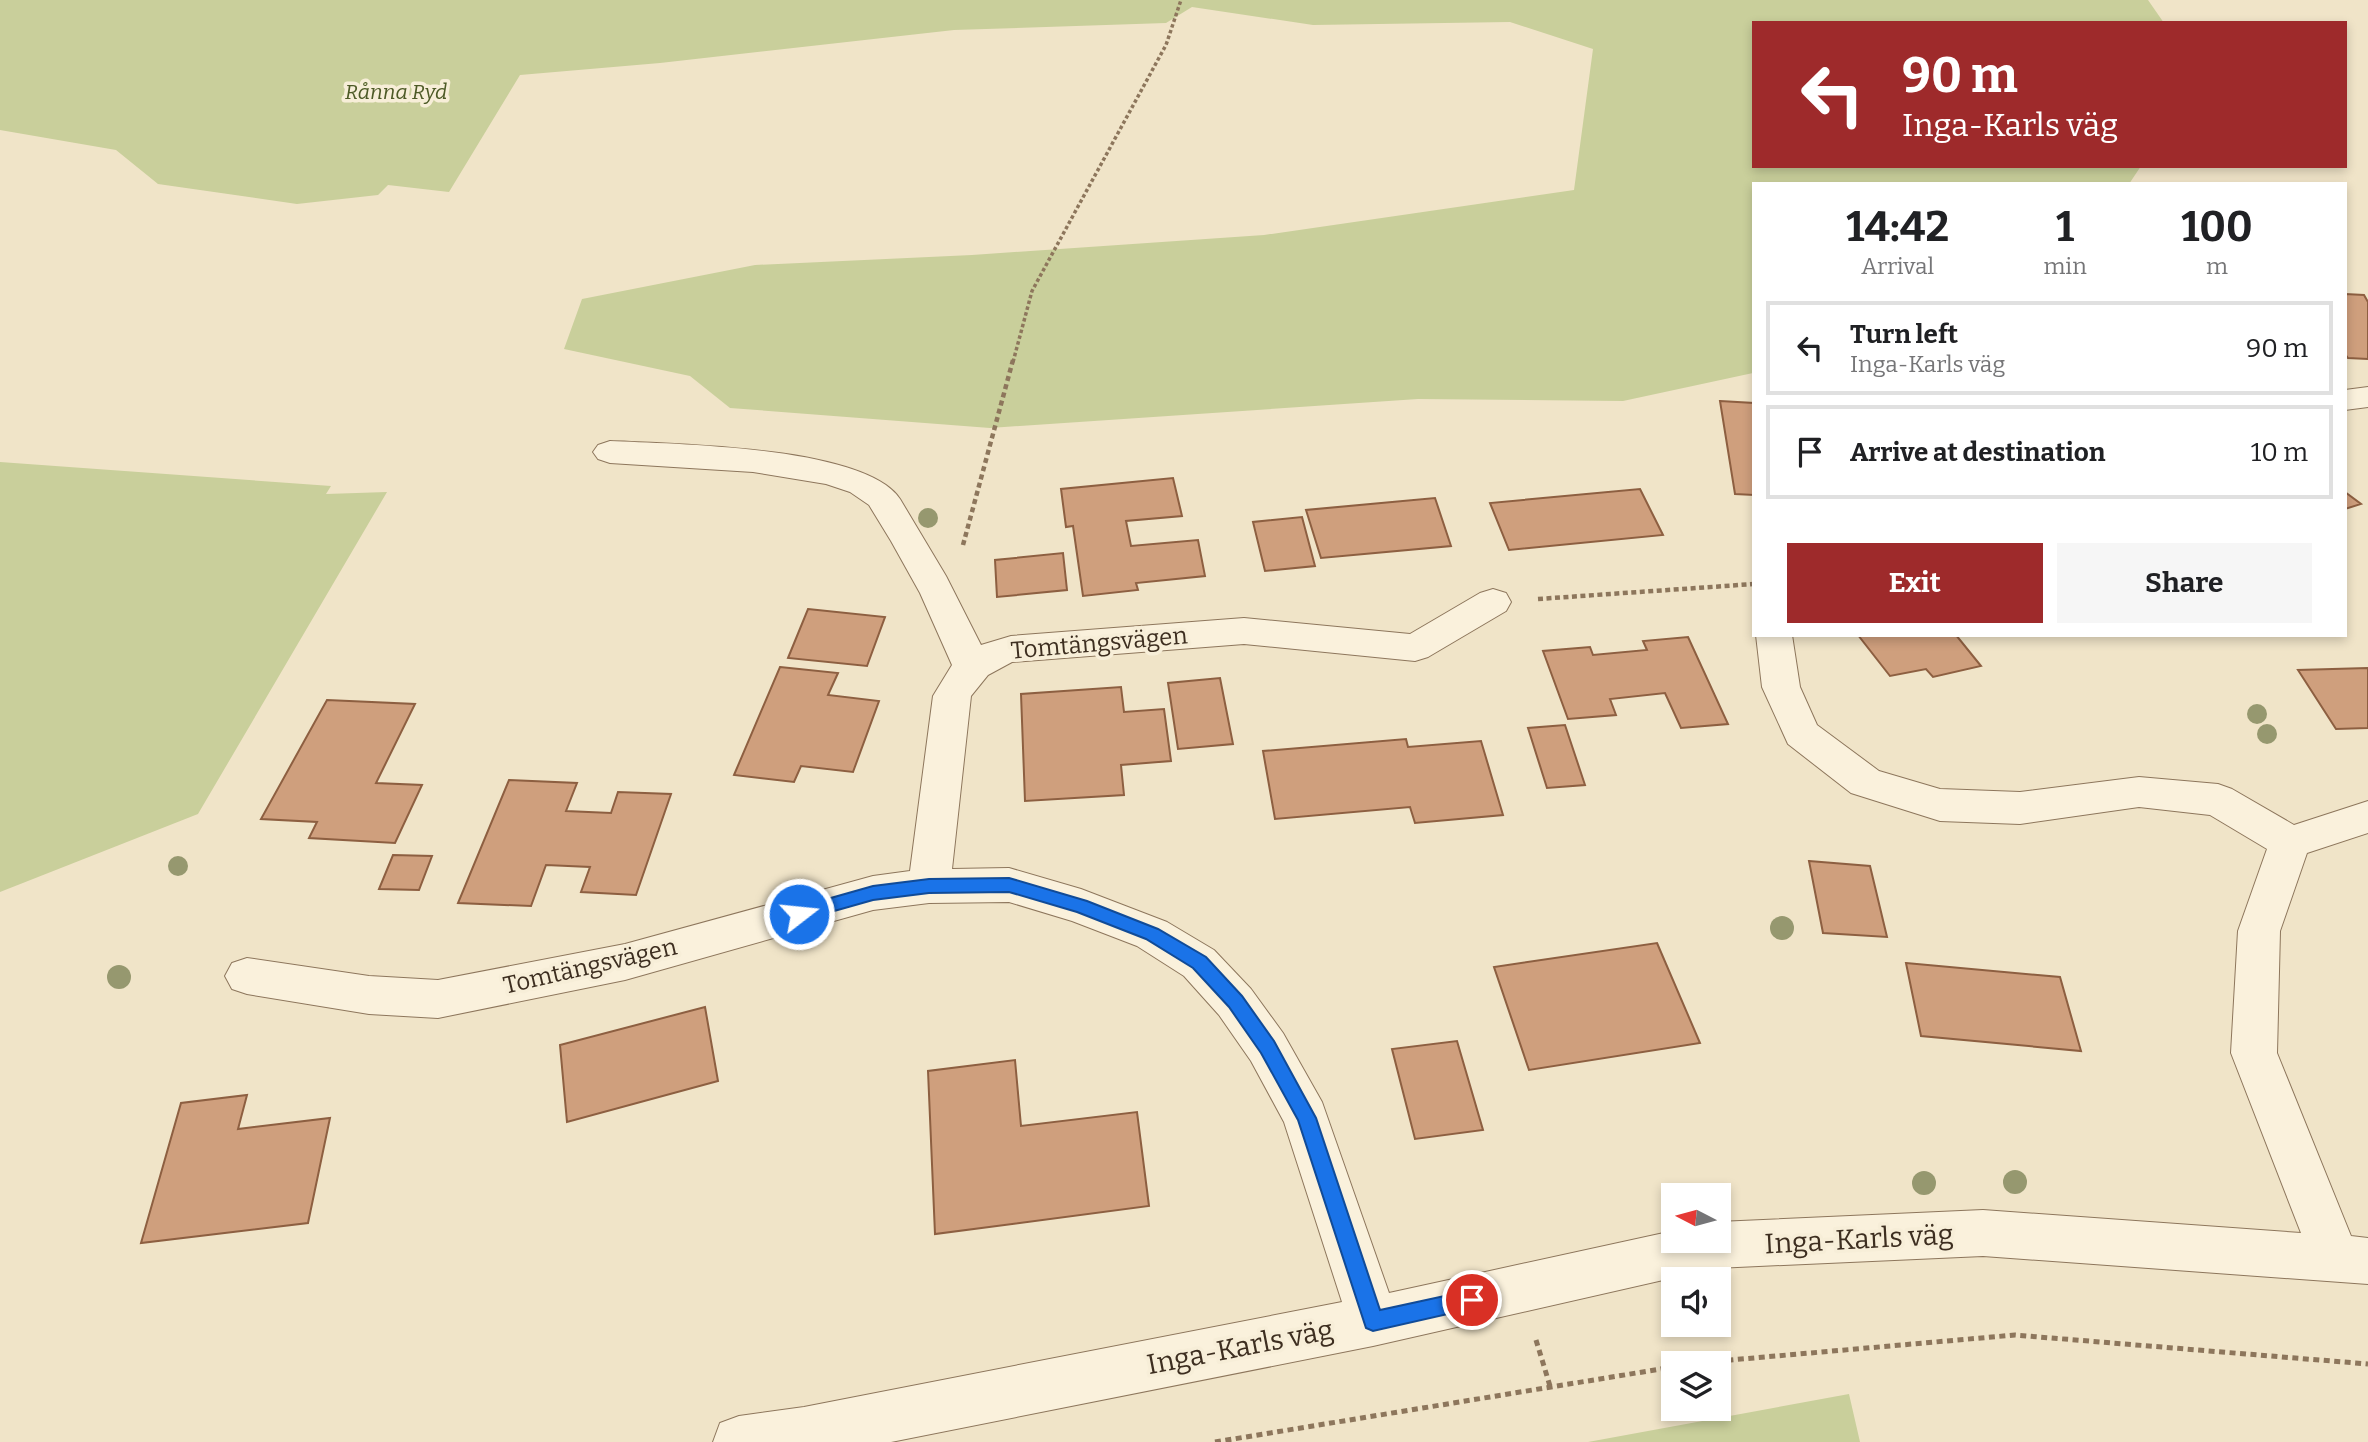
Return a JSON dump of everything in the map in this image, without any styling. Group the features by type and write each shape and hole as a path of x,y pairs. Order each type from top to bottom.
{"street":[{"path":"2347,400 2368,397"},
{"path":"610,452 729,459 816,470 846,477 880,495 922,562 971,666 958,680 952,696 929,886"},
{"name":"Tomtängsvägen","path":"971,666 989,655 1011,649 1244,631 1415,648 1493,602"},
{"path":"1774,637 1781,687 1801,734 1865,782 1940,805 2020,808 2139,792 2218,800 2290,842 2368,817"},
{"path":"2290,842 2259,932 2254,1053 2351,1260"},
{"name":"Tomtängsvägen","path":"247,976 369,995 438,999 625,962 873,893 929,886 1009,885 1081,906 1152,934 1199,963 1235,1002 1267,1047 1306,1118 1373,1321"},
{"name":"Inga-Karls väg","path":"739,1442 804,1433 1373,1321 1716,1245 1983,1233 2351,1260"}],"path":[{"path":"953,624 962,549 1032,291 1166,45 1181,0"},
{"path":"1493,602 1752,584"},
{"path":"1731,1360 2015,1335 2368,1364"},
{"path":"1215,1442 1661,1369"}],"green space":[{"name":"Rånna Ryd","path":"0,0 2148,0 2163,21 1752,21 1752,168 2140,168 2130,182 1752,182 1752,373 1623,401 1418,399 990,428 730,408 690,376 564,349 582,299 755,265 972,255 1264,235 1574,190 1593,49 1510,22 1313,25 1192,7 1166,23 954,30 660,63 520,75 449,192 388,185 378,195 297,204 158,184 116,150 0,130"},
{"path":"0,462 331,486 326,494 387,492 198,814 0,892"},
{"path":"1849,1394 1860,1442 1588,1442 1702,1421 1731,1421 1731,1416"}],"building":[{"path":"2347,294 2364,295 2368,302 2368,359 2348,358"},
{"path":"1720,401 1752,403 1752,495 1735,494"},
{"path":"1173,478 1182,516 1126,521 1131,546 1198,540 1205,576 1136,583 1138,590 1083,596 1073,526 1066,527 1061,489"},
{"path":"1640,489 1663,535 1509,550 1490,503"},
{"path":"2347,494 2361,504 2347,508"},
{"path":"1435,498 1451,546 1321,558 1306,510"},
{"path":"1302,517 1315,566 1265,571 1253,522"},
{"path":"1063,553 1067,590 997,597 995,560"},
{"path":"808,609 885,617 867,666 788,658"},
{"path":"1688,637 1728,724 1681,728 1665,693 1610,699 1616,715 1568,719 1543,651 1590,647 1593,655 1647,650 1643,641"},
{"path":"1860,637 1958,637 1981,666 1933,677 1926,669 1890,676"},
{"path":"780,667 838,673 828,695 879,701 853,772 801,766 794,782 734,775"},
{"path":"2368,668 2368,728 2336,729 2298,670"},
{"path":"1220,678 1233,744 1178,749 1168,683"},
{"path":"1121,687 1124,712 1164,709 1171,761 1121,765 1124,795 1025,801 1021,694"},
{"path":"327,700 415,704 376,783 422,785 395,843 309,838 317,822 261,819"},
{"path":"1565,725 1585,785 1547,788 1528,728"},
{"path":"1406,739 1408,747 1481,741 1503,815 1415,823 1410,807 1275,819 1263,751"},
{"path":"509,780 577,783 566,811 611,813 618,792 671,794 636,895 581,892 590,867 546,865 531,906 458,903"},
{"path":"393,855 432,856 419,890 379,889"},
{"path":"1809,861 1870,866 1887,937 1823,933"},
{"path":"1657,943 1700,1043 1529,1070 1494,967"},
{"path":"1906,963 2060,977 2081,1051 1921,1036"},
{"path":"705,1007 718,1081 567,1122 560,1045"},
{"path":"1457,1041 1483,1130 1415,1139 1392,1049"},
{"path":"1015,1060 1021,1126 1137,1112 1149,1206 935,1234 928,1071"},
{"path":"247,1095 238,1129 330,1118 308,1223 141,1243 181,1103"}],"route":[{"path":"799,914 873,893 929,886 1009,885 1081,906 1152,934 1199,963 1235,1002 1267,1047 1306,1118 1373,1321 1472,1300"}]}
